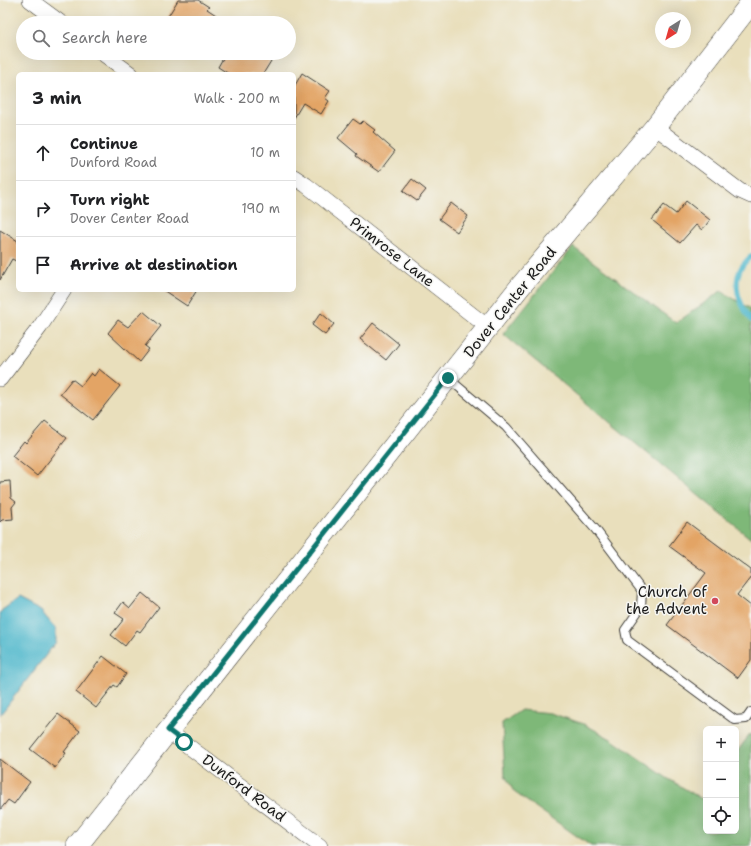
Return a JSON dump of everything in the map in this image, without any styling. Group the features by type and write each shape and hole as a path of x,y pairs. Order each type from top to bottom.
{"street":[{"path":"30,0 52,16"},
{"name":"Dover Center Road","path":"77,846 489,328 519,288 655,127 751,3"},
{"path":"112,60 128,72"},
{"path":"655,127 740,191 751,196"},
{"name":"Primrose Lane","path":"296,179 306,184 489,328"},
{"path":"0,379 40,327 63,292"},
{"name":"Dunford Road","path":"168,730 320,846"}],"lane":[{"path":"448,378 506,427 596,530 642,591 641,607 625,630 626,640 736,720 746,719 751,712"}],"green space":[{"path":"573,247 676,323 721,291 751,309 751,539 503,334"},
{"path":"521,710 550,713 584,724 611,739 667,778 702,799 703,798 703,834 739,834 739,749 751,733 751,846 591,846 514,792 505,775 502,723"}],"water":[{"path":"18,599 41,611 56,629 56,642 0,715 0,614 2,610"}],"building":[{"path":"178,0 198,0 209,7 207,9 216,15 215,16 168,16"},
{"path":"222,60 271,61 264,72 226,72 218,67"},
{"path":"302,73 330,91 325,98 329,101 321,114 303,103 296,115 296,84"},
{"path":"353,119 360,124 363,121 375,130 373,132 395,151 379,172 356,156 357,154 338,138"},
{"path":"412,179 426,190 417,201 403,191"},
{"path":"686,201 710,220 702,230 696,225 680,243 652,220 664,205 676,214"},
{"path":"451,203 468,216 457,232 439,219"},
{"path":"0,230 16,240 16,261 12,259 0,280"},
{"path":"166,292 196,292 187,306"},
{"path":"143,311 161,326 145,346 149,349 139,362 108,333 118,320 128,327"},
{"path":"321,313 334,324 325,335 312,325"},
{"path":"373,323 399,344 386,360 360,339"},
{"path":"99,369 120,386 93,420 60,394 72,379 81,386 91,373 94,376"},
{"path":"45,421 67,438 37,476 12,456 24,441 26,443"},
{"path":"10,481 11,498 16,502 12,507 13,519 2,520 0,522 0,482"},
{"name":"Church of the Advent","path":"687,522 751,570 751,577 737,595 751,606 751,660 738,678 667,625 706,573 669,546"},
{"path":"142,593 159,607 140,632 137,630 125,646 111,635 124,619 115,613 123,602 130,608"},
{"path":"103,656 126,674 117,687 114,685 96,708 76,692"},
{"path":"58,714 80,731 64,752 66,753 55,768 30,749"},
{"path":"0,759 30,782 14,804 8,800 0,810"}],"waterway":[{"path":"751,256 741,268 737,283 737,290 741,303 751,320"}],"place":[{"name":"Church of the Advent","path":"715,601"}],"route":[{"path":"184,742 168,730 448,378"}]}
